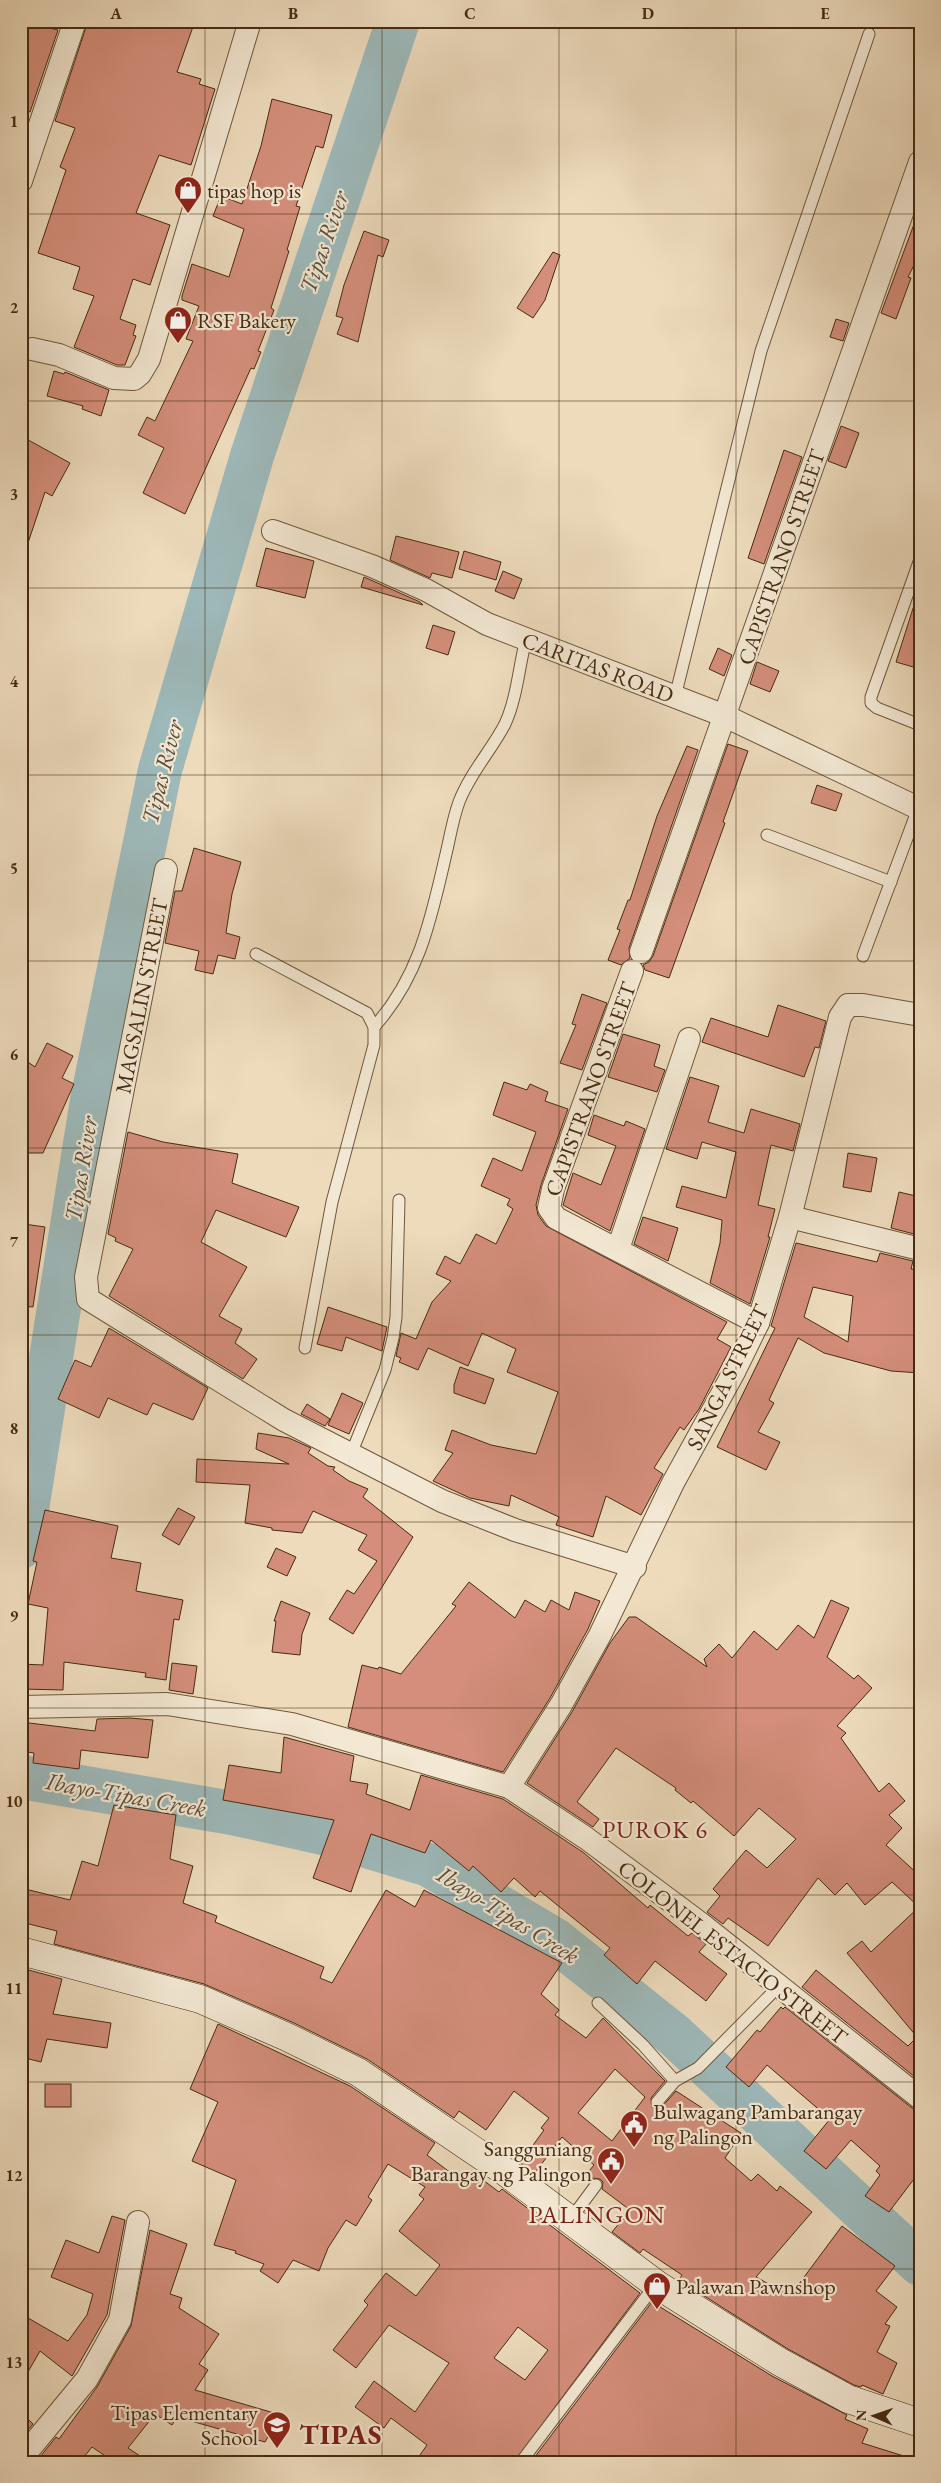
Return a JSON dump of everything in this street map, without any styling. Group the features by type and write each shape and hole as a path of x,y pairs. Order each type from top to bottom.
{"main road":[{"path":"21,1951 200,2000 287,2037 358,2072 507,2173 656,2284 797,2372 848,2398 920,2423"}],"street":[{"path":"21,180 75,21"},
{"path":"25,348 59,355 114,378 134,379 140,374 149,359 250,21"},
{"name":"CAPISTRANO STREET","path":"758,1323 556,1218 549,1208 552,1189 637,961 920,162"},
{"name":"CARITAS ROAD","path":"273,531 372,566 426,590 487,624 724,716 918,810"},
{"name":"MAGSALIN STREET","path":"166,870 86,1277 88,1299 284,1420 351,1454"},
{"name":"SANGA STREET","path":"509,1787 562,1704 600,1636 673,1483 734,1372 758,1323 790,1217 840,1017 848,1006 864,1005 920,1015"},
{"path":"618,1250 689,1039"},
{"path":"790,1217 920,1249"},
{"path":"351,1454 442,1501 514,1530 634,1567"},
{"name":"COLONEL ESTACIO STREET","path":"21,1707 167,1704 292,1724 509,1787 586,1838 779,1986 920,2098"},
{"path":"21,2459 87,2379 120,2320 138,2222"}],"lane":[{"path":"675,697 761,351 869,34"},
{"path":"920,559 871,697 871,703 877,708 920,726"},
{"path":"374,1027 392,1007 404,989 429,926 459,803 478,763 495,743 506,721 526,639"},
{"path":"863,956 918,810"},
{"path":"767,835 892,882"},
{"path":"256,954 367,1013 374,1027 374,1045 332,1202 305,1348"},
{"path":"351,1454 385,1370 393,1338 396,1317 399,1200"},
{"path":"657,2102 675,2081 698,2068 779,1986"},
{"path":"598,2003 643,2045 675,2081"},
{"path":"570,2220 596,2185"},
{"path":"522,2462 656,2284"}],"building":[{"path":"21,21 58,30 30,112 21,109"},
{"path":"88,21 195,21 177,72 201,79 199,84 215,89 191,165 159,155 136,213 170,225 150,285 133,279 120,319 136,325 133,335 136,336 125,365 117,365 74,347 94,296 73,289 80,267 38,253 66,170 60,167 75,128 55,121"},
{"path":"272,99 332,115 323,148 316,146 296,206 300,207 287,250 289,251 271,308 274,310 258,351 261,352 254,369 251,368 185,514 143,493 164,448 138,435 147,417 155,421 193,341 186,339 199,306 182,300 192,264 229,277 244,229 213,216 221,196 242,204 261,146"},
{"path":"920,208 920,253 908,277 911,278 896,319 881,313"},
{"path":"364,231 389,240 383,257 378,255 358,342 337,334 343,318 336,316 344,285"},
{"path":"553,252 560,255 545,300 533,318 517,308"},
{"path":"836,319 849,323 843,341 830,337"},
{"path":"54,371 64,374 65,372 109,390 101,416 82,409 83,406 47,396"},
{"path":"841,426 859,433 846,468 828,461"},
{"path":"21,436 70,463 52,496 45,492 25,552 21,552"},
{"path":"784,450 802,457 764,564 748,558"},
{"path":"396,536 459,552 452,578 432,573 430,578 390,560"},
{"path":"266,548 314,561 305,598 256,586"},
{"path":"464,551 501,562 496,580 459,569"},
{"path":"503,571 522,579 514,599 495,591"},
{"path":"364,577 420,602 423,605 361,587"},
{"path":"916,599 920,599 920,669 896,662"},
{"path":"433,625 455,632 448,655 426,648"},
{"path":"718,648 732,655 724,676 709,669"},
{"path":"757,662 779,671 770,692 750,684"},
{"path":"728,744 748,751 723,822 725,823 669,978 645,970 643,965 649,962 653,956"},
{"path":"687,746 698,750 629,948 630,958 621,965 608,960 620,930 617,929 628,900 630,900 657,816"},
{"path":"817,785 842,794 836,811 811,803"},
{"path":"194,848 241,862 232,894 226,933 240,937 235,959 218,955 213,974 195,970 199,951 165,943 175,891 182,891"},
{"path":"582,994 607,1003 582,1070 560,1063 576,1025 572,1024"},
{"path":"778,1005 826,1021 819,1048 815,1047 804,1077 702,1042 711,1018 768,1037"},
{"path":"623,1034 660,1045 654,1066 665,1070 657,1092 608,1077"},
{"path":"47,1043 73,1056 62,1078 74,1084 43,1153 21,1153 21,1057 35,1067"},
{"path":"690,1077 719,1086 708,1122 744,1133 751,1109 800,1124 793,1151 771,1145 758,1205 775,1209 768,1237 770,1237 750,1304 710,1283 720,1243 722,1220 676,1207 682,1186 726,1198 736,1152 702,1142 697,1159 666,1149"},
{"path":"504,1082 527,1090 530,1084 548,1092 545,1101 568,1109 541,1185 536,1205 538,1215 546,1226 727,1322 717,1339 731,1347 699,1409 684,1430 680,1427 654,1468 663,1474 641,1515 606,1496 593,1537 556,1525 559,1517 511,1495 509,1506 470,1498 433,1481 453,1453 445,1450 452,1430 491,1445 536,1454 558,1392 507,1372 516,1349 482,1333 468,1366 428,1348 418,1370 399,1362 401,1358 396,1356 401,1333 416,1339 432,1302 451,1281 436,1274 445,1256 460,1264 476,1234 496,1244 513,1209 507,1205 510,1199 481,1186 493,1158 522,1171 536,1132 493,1115"},
{"path":"594,1115 624,1126 626,1121 645,1129 610,1231 563,1205 573,1173 601,1185 616,1146 588,1135"},
{"path":"128,1132 163,1142 238,1154 232,1183 299,1207 286,1237 216,1210 201,1242 247,1267 219,1316 242,1329 235,1343 257,1359 243,1379 109,1296 133,1249 115,1241 116,1238 108,1234"},
{"path":"848,1153 877,1158 871,1192 843,1187"},
{"path":"899,1192 920,1197 918,1235 891,1228"},
{"path":"643,1217 678,1228 668,1261 634,1244"},
{"path":"24,1224 45,1227 33,1307 21,1306 21,1245"},
{"path":"796,1243 877,1262 880,1253 913,1261 911,1269 920,1270 920,1373 891,1371 824,1353 798,1338 769,1400 774,1403 758,1432 780,1442 766,1470 717,1447 775,1328 771,1326","holes":["813,1287 853,1296 848,1342 804,1317"]},
{"path":"328,1307 387,1327 382,1351 346,1337 342,1351 317,1344"},
{"path":"109,1328 208,1388 193,1420 153,1403 147,1415 108,1398 99,1418 58,1399 75,1360 91,1367"},
{"path":"460,1367 494,1379 485,1404 454,1393 454,1385"},
{"path":"342,1393 363,1403 349,1434 328,1425"},
{"path":"307,1404 330,1419 325,1426 301,1414"},
{"path":"258,1433 289,1438 311,1448 308,1453 328,1466 335,1467 333,1470 349,1481 368,1489 363,1497 413,1537 353,1634 329,1619 347,1590 354,1594 377,1561 358,1550 367,1535 313,1511 302,1533 272,1530 272,1528 245,1523 250,1485 196,1482 197,1459 289,1464 256,1449"},
{"path":"178,1508 195,1517 179,1545 162,1535"},
{"path":"45,1510 118,1526 111,1558 141,1563 136,1591 183,1600 179,1620 174,1619 166,1680 145,1677 146,1673 64,1662 63,1690 21,1689 21,1664 43,1665 48,1608 28,1604 37,1562 33,1561"},
{"path":"276,1548 296,1557 287,1576 267,1567"},
{"path":"469,1582 515,1618 525,1600 545,1612 551,1600 569,1610 575,1592 600,1601 588,1629 550,1698 503,1772 348,1727 362,1665 378,1669 379,1667 401,1674 456,1606 452,1604"},
{"path":"831,1600 849,1608 827,1657 854,1679 858,1675 872,1688 837,1726 846,1733 841,1738 879,1792 889,1783 905,1801 889,1815 902,1828 886,1845 920,1876 920,2081 802,1987 816,1970 908,2046 917,2037 847,1953 862,1941 871,1952 919,1907 892,1882 865,1905 847,1883 835,1895 818,1878 768,1946 728,1918 723,1924 707,1912 720,1896 713,1889 746,1850 767,1868 796,1839 759,1808 734,1836 693,1801 691,1803 675,1790 676,1788 616,1748 577,1802 599,1819 593,1827 527,1783 572,1712 610,1643 629,1617 636,1617 707,1667 704,1659 719,1644 732,1658 754,1631 777,1650 798,1625 814,1638"},
{"path":"281,1601 310,1613 302,1634 300,1655 272,1652 276,1621 274,1621"},
{"path":"172,1663 197,1666 193,1694 169,1690"},
{"path":"130,1718 153,1720 148,1758 81,1750 79,1769 33,1763 34,1753 21,1751 21,1722 95,1731 97,1719"},
{"path":"284,1737 354,1756 350,1781 368,1784 366,1794 410,1810 421,1775 503,1799 584,1853 648,1908 650,1905 688,1936 692,1933 706,1944 699,1952 727,1974 706,2001 655,1961 637,1984 604,1955 610,1948 540,1891 535,1897 514,1878 501,1892 473,1866 469,1871 431,1840 425,1853 371,1834 351,1892 313,1878 334,1820 223,1800 229,1765 281,1773"},
{"path":"114,1805 176,1815 170,1859 193,1866 183,1903 217,1916 215,1922 324,1967 320,1978 332,1983 386,1890 415,1907 424,1890 562,1963 541,1994 559,2010 555,2015 586,2038 603,2018 665,2081 651,2098 652,2107 660,2109 676,2091 741,2133 725,2158 751,2181 758,2174 777,2191 780,2186 812,2212 756,2277 790,2296 842,2226 895,2266 876,2291 897,2307 885,2324 890,2326 877,2352 897,2363 883,2394 862,2385 861,2387 854,2385 788,2349 679,2280 682,2275 643,2249 640,2253 612,2232 630,2210 602,2189 603,2182 600,2179 593,2178 590,2180 585,2176 594,2165 562,2137 534,2174 520,2163 544,2130 541,2128 549,2118 514,2091 486,2130 459,2111 454,2118 367,2059 294,2023 204,1984 54,1944 57,1931 21,1922 21,1888 70,1900 82,1861 98,1866","holes":["615,2069 645,2097 612,2141 578,2113"]},
{"path":"21,1968 62,1979 53,2014 111,2023 107,2048 47,2039 41,2062 21,2057"},
{"path":"781,2007 783,2009 785,2007 912,2108 920,2111 920,2171 889,2212 865,2196 880,2175 876,2171 880,2166 851,2140 826,2169 804,2151 830,2119 767,2065 749,2087 726,2067 757,2030 760,2032"},
{"path":"218,2024 350,2086 435,2143 427,2155 463,2182 471,2171 499,2192 502,2189 640,2293 514,2462 415,2462 427,2445 391,2418 384,2428 355,2407 374,2381 415,2412 449,2363 389,2325 356,2368 333,2350 368,2305 364,2301 386,2273 416,2296 440,2265 399,2231 424,2199 419,2195 425,2187 388,2164 368,2197 372,2200 356,2226 346,2220 328,2248 319,2271 293,2260 278,2283 260,2271 264,2264 235,2253 236,2251 214,2245 236,2180 192,2161 218,2102 190,2089","holes":["518,2327 548,2350 525,2380 494,2358"]},
{"path":"45,2084 71,2084 71,2107 45,2107"},
{"path":"112,2216 125,2220 107,2315 72,2376 40,2351 21,2384 21,2331 28,2318 68,2341 87,2315 93,2294 51,2277 66,2240 99,2253"},
{"path":"150,2230 187,2244 170,2294 182,2298 179,2308 219,2334 199,2364 208,2370 195,2390 281,2415 265,2442 177,2417 172,2425 155,2414 128,2448 149,2462 114,2462 92,2447 80,2462 36,2462 56,2437 59,2439 97,2387 131,2326"},
{"path":"652,2302 772,2376 847,2415 845,2419 868,2429 862,2443 907,2457 906,2462 531,2462"},
{"path":"21,2412 33,2424 21,2438"}],"waterway":[{"name":"Tipas River","path":"21,1547 92,1100 160,770 252,456 398,21"},
{"name":"Ibayo-Tipas Creek","path":"21,1777 232,1813 323,1833 429,1865 555,1940 674,2035 920,2264"}],"place":[{"name":"tipas hop is","path":"188,214"},
{"name":"RSF Bakery","path":"178,344"},
{"name":"Bulwagang Pambarangay ng Palingon","path":"634,2148"},
{"name":"Sangguniang Barangay ng Palingon","path":"611,2185"},
{"name":"Palawan Pawnshop","path":"657,2310"},
{"name":"Tipas Elementary School","path":"277,2449"}],"district":[{"name":"PUROK 6","path":"655,1830"},
{"name":"PALINGON","path":"597,2214"},
{"name":"TIPAS","path":"341,2434"}]}
